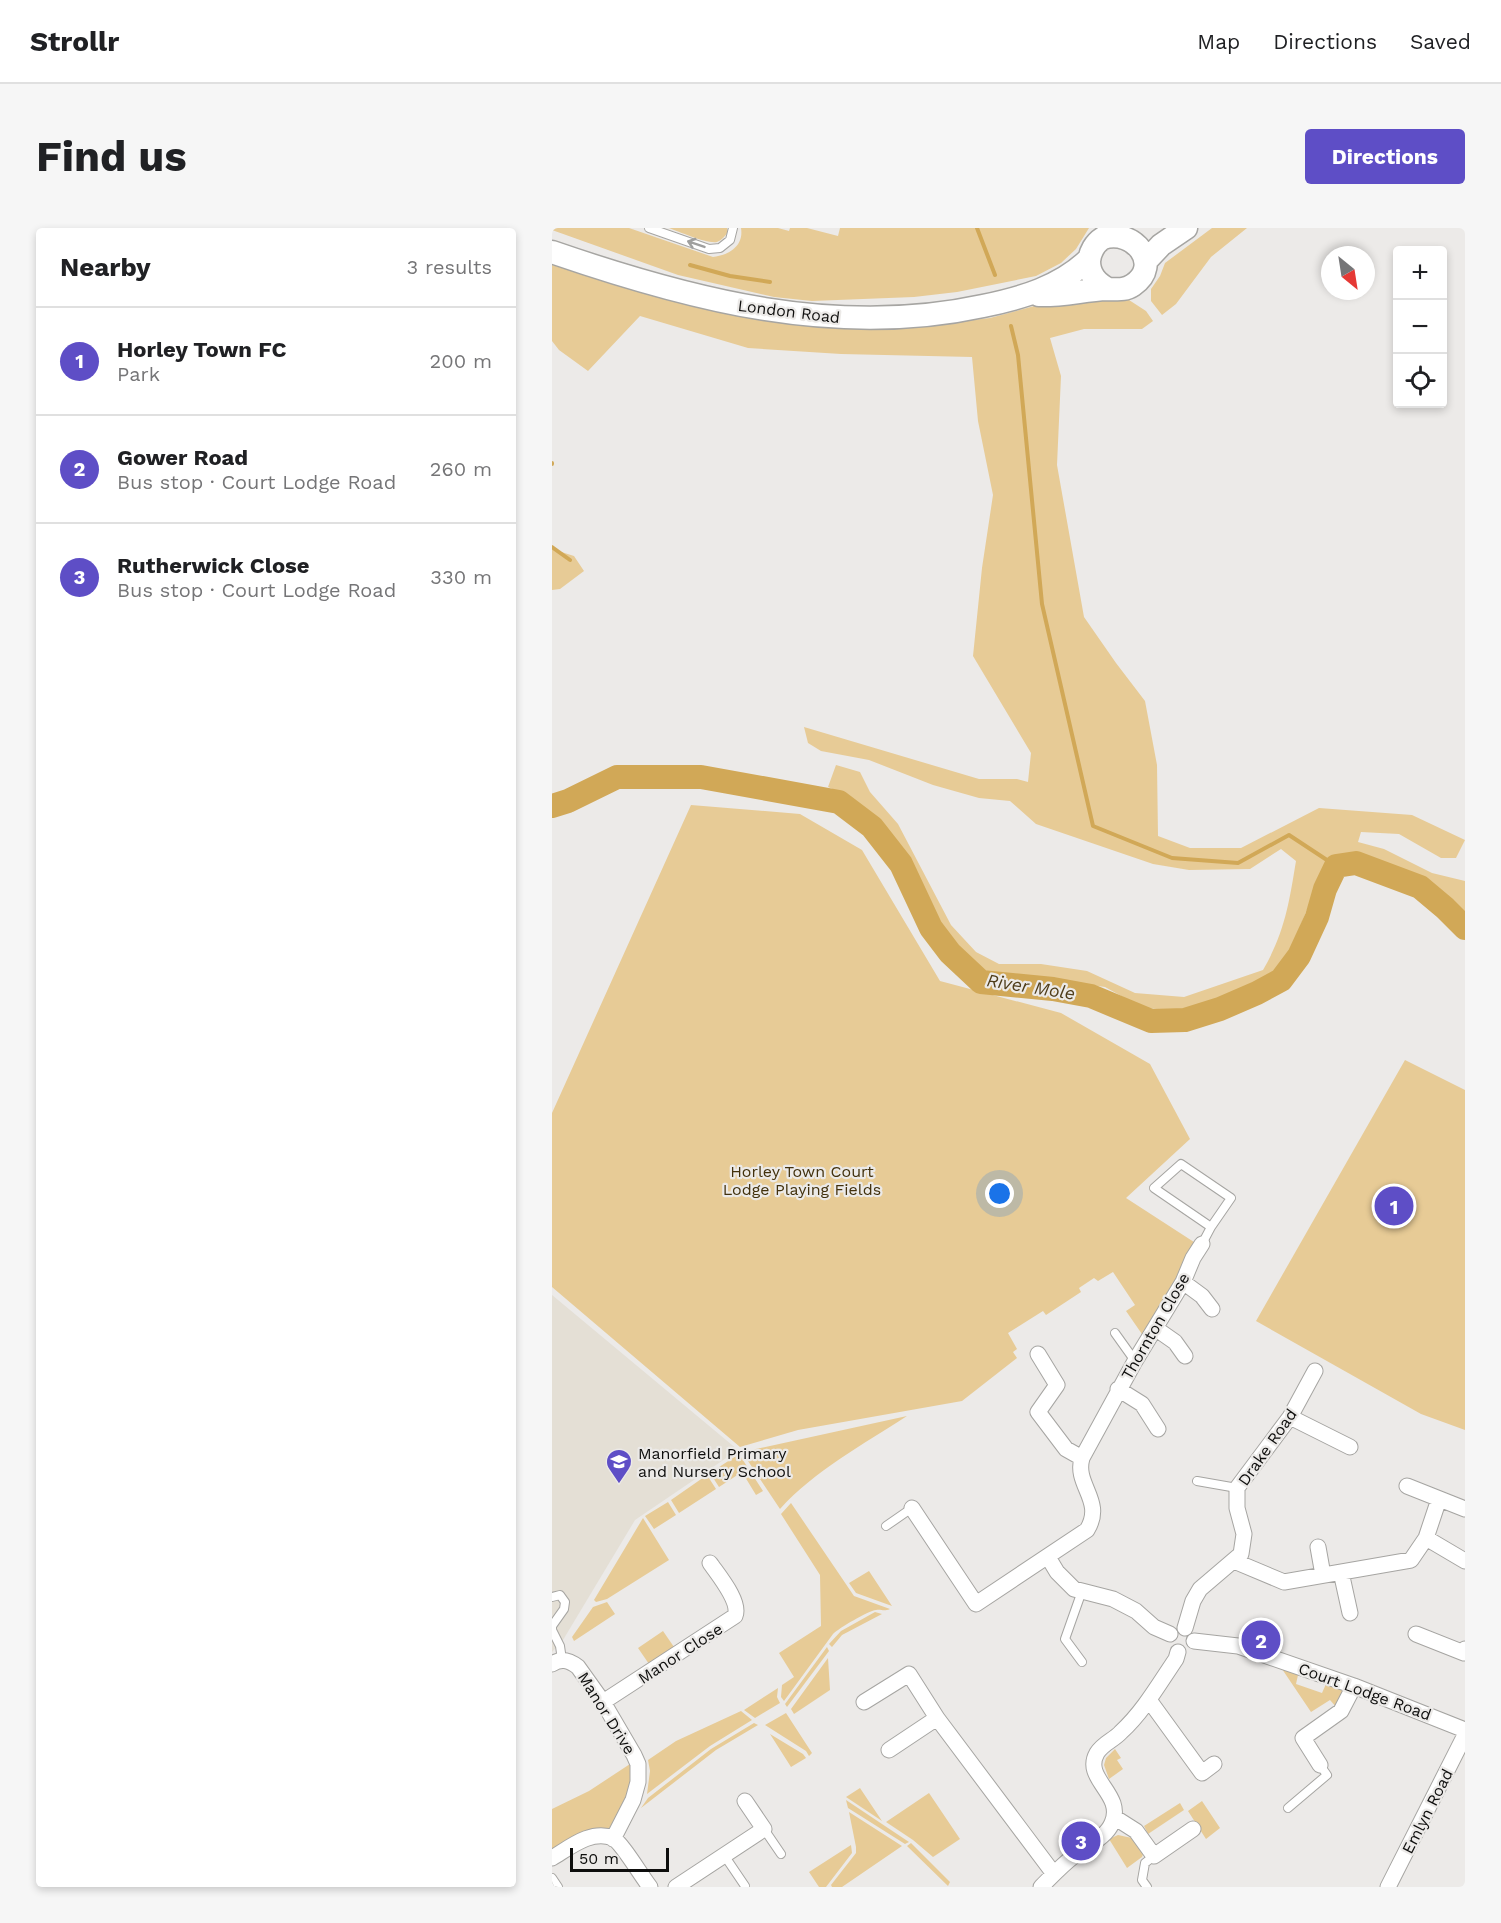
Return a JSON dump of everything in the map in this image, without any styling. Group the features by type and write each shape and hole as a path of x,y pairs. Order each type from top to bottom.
{"main road":[{"name":"London Road","path":"1146,261 1161,245 1186,228"},
{"name":"London Road","path":"552,252 705,299 779,312 820,316 914,317 949,314 1031,295 1052,296 1108,289 1124,290 1137,282 1145,268 1143,250 1126,231 1109,235 1092,246 1063,280 1048,285 1031,295"},
{"path":"1092,246 1090,268 1093,277 1100,285 1108,289"}],"street":[{"name":"Thornton Close","path":"1158,1429 1142,1404 1119,1389 1183,1282 1202,1244"},
{"path":"1183,1282 1203,1296 1212,1310"},
{"path":"1155,1328 1175,1342 1185,1356"},
{"path":"1038,1354 1057,1384 1038,1412 1066,1449 1082,1458"},
{"name":"Drake Road","path":"1234,1561 1241,1554 1244,1534 1237,1508 1237,1488 1290,1417 1315,1371"},
{"path":"912,1508 976,1604 1087,1530 1094,1516 1093,1506 1083,1482 1080,1466 1082,1458 1119,1389"},
{"path":"1290,1417 1350,1447"},
{"path":"1407,1486 1465,1509"},
{"path":"1189,1634 1176,1628 1170,1634 1170,1645 1178,1652 1190,1648 1189,1634 1193,1601 1200,1589 1234,1561 1284,1582 1411,1560 1426,1538 1439,1498"},
{"path":"1426,1538 1465,1561"},
{"path":"1318,1547 1323,1575"},
{"path":"1048,1557 1057,1572 1074,1589 1113,1599 1136,1611 1154,1627 1170,1634"},
{"name":"Manor Close","path":"603,1702 735,1616 738,1610 735,1602 710,1563"},
{"path":"1341,1572 1350,1613"},
{"name":"Court Lodge Road","path":"1189,1634 1238,1646 1354,1686 1465,1730"},
{"path":"1416,1634 1465,1651"},
{"path":"1041,1887 1111,1826 1115,1808 1112,1798 1096,1776 1094,1763 1096,1754 1120,1734 1149,1700 1176,1659 1178,1652"},
{"name":"Manor Drive","path":"560,1662 572,1662 578,1667 603,1702 638,1764 638,1782 633,1800 613,1839"},
{"path":"864,1702 909,1674 937,1718 1054,1874"},
{"path":"1320,1765 1303,1738 1341,1711 1354,1686"},
{"path":"1149,1700 1202,1773 1214,1764"},
{"path":"889,1750 937,1718"},
{"name":"Emlyn Road","path":"1388,1887 1465,1735"},
{"path":"676,1887 764,1829 745,1801"},
{"path":"1114,1817 1136,1831 1154,1856 1192,1829"},
{"path":"552,1858 577,1842 589,1838 613,1839 621,1846 650,1887"}],"lane":[{"path":"648,228 709,249 720,248 730,240 733,228"},
{"path":"1202,1244 1231,1198 1181,1164 1154,1188 1211,1227"},
{"path":"1115,1333 1135,1361"},
{"path":"1197,1481 1237,1488"},
{"path":"886,1526 912,1508"},
{"path":"1082,1591 1065,1639 1082,1662"},
{"path":"552,1596 560,1595 565,1602 564,1609 552,1626 560,1646 560,1662"},
{"path":"1288,1808 1327,1775 1320,1765"},
{"path":"764,1829 781,1854"},
{"path":"724,1855 745,1886"},
{"path":"1147,1887 1142,1880 1145,1863 1154,1856"},
{"path":"552,1878 558,1887"}],"shaded area":[{"name":"Manorfield Primary and Nursery School","path":"552,1295 738,1450 635,1520 563,1640 552,1652"}],"green space":[{"path":"552,228 629,228 713,257 730,252 738,245 741,228 778,228 789,231 790,228 807,228 838,236 840,228 1089,228 1076,249 1061,263 1036,276 957,292 914,297 812,301 774,297 678,275 552,230"},
{"path":"669,228 727,228 728,232 717,242 713,242"},
{"path":"1212,228 1247,228 1211,257 1176,304 1162,315 1151,301 1151,289 1165,263"},
{"path":"552,265 729,314 808,326 849,329 906,328 990,318 1049,302 1129,300 1146,311 1153,321 1142,329 1084,329 1050,338 1061,376 1057,465 1084,617 1145,701 1157,765 1158,836 1190,848 1241,848 1319,808 1412,815 1465,840 1456,858 1441,858 1399,834 1361,832 1358,842 1384,849 1432,873 1465,881 1465,913 1429,883 1376,860 1342,855 1325,870 1288,955 1270,976 1222,998 1184,1011 1143,1008 1105,987 1022,975 980,972 949,945 935,912 910,867 871,817 849,796 828,787 836,765 860,772 870,792 898,824 951,925 976,952 999,964 1041,964 1087,971 1135,993 1184,997 1263,970 1281,930 1296,861 1281,849 1250,869 1189,870 1153,864 1036,824 1010,801 979,798 933,785 869,760 821,751 808,743 804,727 979,779 1017,779 1028,782 1031,753 973,656 982,568 993,495 978,421 972,357 841,354 748,348 640,316 588,371 559,350 552,341"},
{"path":"552,549 574,556 584,571 560,589 552,590"},
{"name":"Horley Town Court Lodge Playing Fields","path":"691,805 800,814 862,850 940,981 1061,1013 1150,1064 1190,1139 1126,1198 1197,1244 1144,1337 1126,1311 1135,1305 1113,1272 1098,1281 1094,1278 1079,1288 1081,1292 1046,1315 1043,1311 1008,1333 1017,1349 1013,1352 1017,1358 962,1401 798,1430 740,1447 552,1287 552,1113"},
{"path":"1405,1060 1465,1090 1465,1430 1421,1414 1256,1321"},
{"path":"907,1416 824,1470 793,1495 780,1509 742,1452"},
{"path":"739,1454 763,1491 756,1495 742,1472 719,1487 710,1473"},
{"path":"707,1475 716,1489 679,1513 671,1500"},
{"path":"668,1502 676,1515 654,1529 645,1516"},
{"path":"791,1503 854,1596 890,1609 867,1613 833,1634 784,1701 781,1697 782,1685 794,1677 779,1653 821,1626 820,1575 781,1514"},
{"path":"643,1518 669,1560 607,1599 596,1602 594,1600"},
{"path":"869,1571 892,1606 856,1593 849,1583"},
{"path":"607,1602 615,1614 574,1641 572,1637 593,1607"},
{"path":"875,1612 882,1614 842,1635 832,1647 829,1644 841,1631"},
{"path":"663,1631 674,1647 649,1664 638,1648"},
{"path":"827,1647 829,1651 787,1707 785,1704"},
{"path":"828,1658 830,1690 794,1714 791,1709"},
{"path":"1282,1669 1298,1675 1296,1684 1322,1693 1326,1684 1342,1690 1344,1693 1337,1708 1330,1700 1311,1712"},
{"path":"778,1688 777,1697 780,1703 755,1718 744,1710"},
{"path":"741,1711 752,1720 710,1746 647,1794 650,1771 648,1760 676,1741"},
{"path":"786,1713 812,1753 809,1756 806,1751 765,1725"},
{"path":"754,1723 758,1725 716,1750 641,1808 648,1798 711,1749"},
{"path":"770,1734 803,1754 806,1758 791,1767"},
{"path":"1115,1749 1121,1758 1117,1760 1123,1769 1109,1779 1104,1765 1106,1758"},
{"path":"630,1764 632,1786 611,1827 552,1851 552,1809 589,1791"},
{"path":"860,1788 882,1821 846,1797"},
{"path":"929,1793 960,1839 933,1857 886,1822"},
{"path":"846,1800 909,1842 905,1844 848,1808"},
{"path":"1202,1801 1220,1828 1206,1839 1188,1811"},
{"path":"1180,1803 1184,1810 1148,1834 1144,1826"},
{"path":"849,1812 902,1846 842,1887 832,1887 831,1885 856,1853"},
{"path":"1118,1835 1132,1838 1144,1852 1142,1857 1127,1868 1109,1839"},
{"path":"911,1843 950,1882 948,1886 907,1846"},
{"path":"851,1845 852,1853 826,1887 819,1887 809,1872"}],"waterway":[{"path":"977,228 995,275"},
{"path":"690,265 730,276 770,282"},
{"path":"1011,326 1018,355 1042,604 1093,826 1172,858 1238,863 1289,835 1336,866"},
{"path":"552,547 570,560"},
{"name":"River Mole","path":"552,806 568,801 617,777 701,777 839,802 872,827 901,864 931,928 950,953 981,982 1053,989 1091,996 1151,1021 1185,1020 1220,1009 1281,980 1299,956 1317,917 1325,889 1336,866 1356,863 1420,887 1465,928"}],"place":[{"name":"Horley Town FC","path":"1394,1206"},
{"name":"Manorfield Primary and Nursery School","path":"619,1485"},
{"name":"Gower Road","path":"1261,1640"},
{"name":"Rutherwick Close","path":"1081,1841"}]}
